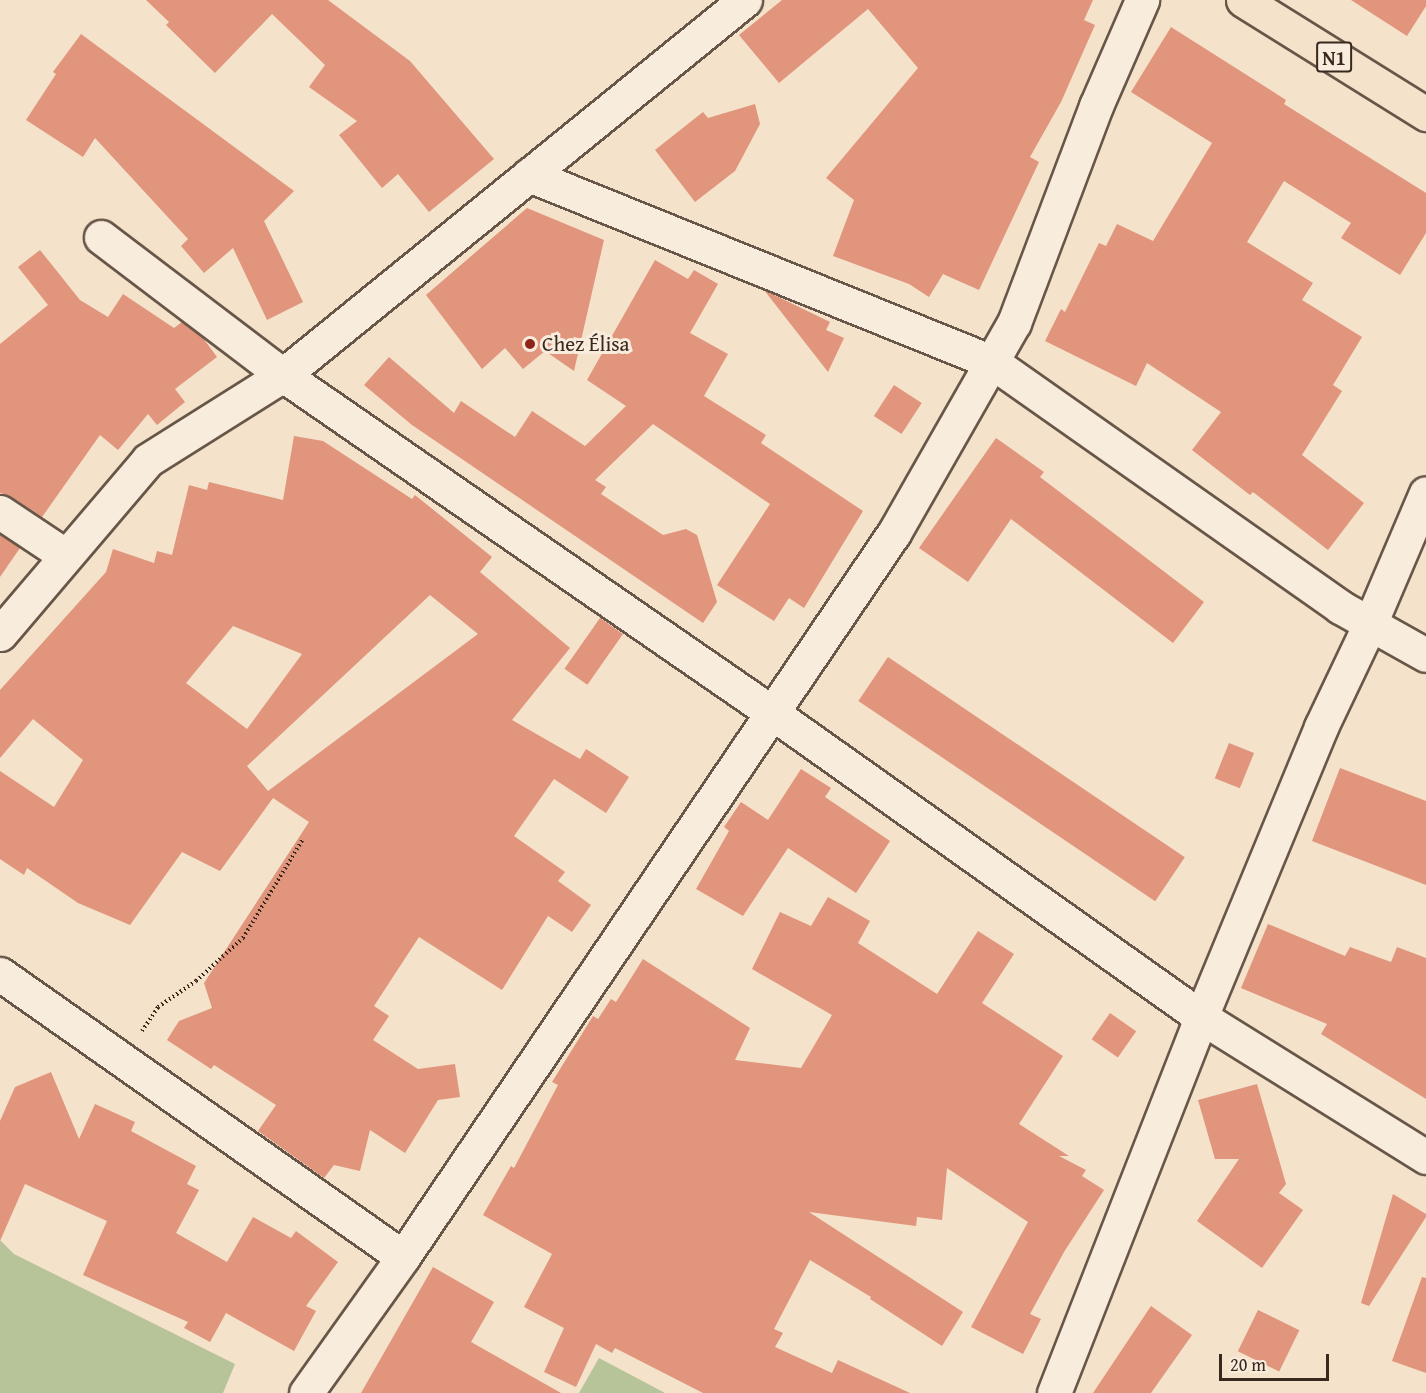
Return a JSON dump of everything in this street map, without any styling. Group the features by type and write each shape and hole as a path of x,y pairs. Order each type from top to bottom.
{"highway":[{"name":"N1","path":"1243,0 1426,114"}],"street":[{"path":"0,634 148,460 283,375 745,0"},
{"path":"306,1393 403,1257 894,533 1014,323 1096,106 1142,0"},
{"path":"529,175 992,362 1330,600 1426,655"},
{"path":"101,237 283,375 771,712 1201,1017 1426,1157"},
{"path":"1054,1393 1201,1017 1321,727 1370,624 1426,493"},
{"path":"0,512 66,556"},
{"path":"0,974 403,1257"}],"path":[{"path":"123,1060 158,1007 196,981 243,938 303,839"}],"green space":[{"path":"0,1240 14,1254 235,1364 223,1393 0,1393"},
{"path":"599,1358 665,1393 579,1393"}],"building":[{"path":"146,0 328,0 410,61 494,159 429,212 398,174 382,188 339,135 357,121 309,87 325,65 272,14 215,73 166,25 169,22"},
{"path":"782,0 1093,0 1084,20 1095,25 1061,102 1030,157 1039,162 979,290 943,274 929,297 909,284 833,256 854,200 826,178 918,68 868,9 779,83 739,35"},
{"path":"1351,0 1426,0 1426,6 1407,36"},
{"path":"1171,27 1286,100 1284,104 1426,193 1426,233 1400,275 1341,238 1351,223 1284,181 1247,242 1313,283 1302,300 1362,337 1333,385 1342,391 1302,455 1364,503 1328,550 1253,492 1250,495 1192,450 1221,412 1147,363 1136,386 1045,341 1061,309 1065,312 1099,243 1106,246 1117,224 1153,241 1212,143 1131,92"},
{"path":"81,34 294,191 264,221 303,302 267,320 233,248 204,273 181,246 188,239 95,138 83,157 26,120 56,74 53,72"},
{"path":"755,104 760,124 735,171 695,202 655,150 703,112 708,118"},
{"path":"527,208 604,240 574,371 545,351 523,369 505,348 482,369 426,295"},
{"path":"40,250 80,300 108,317 123,294 174,328 182,322 203,338 217,357 175,389 185,402 157,425 148,414 118,450 100,435 42,517 10,496 0,493 0,344 48,305 18,267"},
{"path":"655,260 688,279 694,270 718,284 690,333 728,354 704,396 766,435 761,443 863,511 804,608 789,598 774,621 717,585 770,504 653,424 595,480 606,487 601,494 663,535 686,529 697,535 717,602 703,623 412,425 364,385 389,357 454,413 461,401 515,437 532,411 585,446 626,406 587,380"},
{"path":"764,290 830,322 826,330 844,338 828,372"},
{"path":"894,385 922,403 902,434 874,416"},
{"path":"294,436 323,441 412,499 415,495 492,557 480,572 570,648 512,720 580,759 586,749 629,777 606,813 554,779 514,836 565,872 558,881 591,905 572,932 548,916 502,990 419,937 374,1006 389,1016 373,1040 418,1069 455,1064 460,1097 438,1100 405,1153 370,1130 360,1171 334,1165 324,1178 258,1131 276,1105 214,1065 211,1069 167,1040 179,1021 212,1008 204,983 309,822 273,798 220,871 182,852 130,925 78,903 27,868 24,875 0,859 0,771 54,807 83,760 33,719 0,758 0,690 106,572 113,549 154,563 157,551 172,555 189,485 207,490 209,482 283,500","holes":["430,595 478,634 268,791 247,766","233,626 302,654 247,729 186,683"]},
{"path":"996,438 1044,472 1040,477 1204,602 1173,643 1011,519 968,582 919,548"},
{"path":"0,535 20,548 0,577"},
{"path":"600,618 623,634 587,685 564,669"},
{"path":"888,657 1185,857 1155,901 858,701"},
{"path":"1229,743 1254,753 1240,788 1215,778"},
{"path":"1340,768 1426,801 1426,885 1312,841"},
{"path":"801,769 831,788 825,797 890,841 856,893 788,848 743,916 696,889 729,831 724,827 741,802 768,820"},
{"path":"828,897 870,921 858,943 937,994 978,931 1014,954 982,1003 1063,1056 1019,1124 1069,1156 1059,1156 1086,1170 1082,1176 1104,1190 1064,1252 1030,1314 1041,1319 1023,1354 971,1327 1028,1222 947,1168 942,1220 917,1217 916,1226 809,1212 963,1312 942,1346 870,1299 871,1297 810,1260 774,1329 783,1333 775,1347 832,1373 838,1360 910,1393 703,1393 615,1348 612,1353 596,1344 576,1387 544,1372 564,1328 524,1307 552,1254 483,1215 511,1166 514,1168 558,1085 552,1082 593,1016 598,1019 611,999 616,1002 643,959 750,1028 735,1060 801,1068 832,1015 752,969 780,912 811,926"},
{"path":"1268,924 1345,956 1350,947 1391,962 1397,947 1426,958 1426,1099 1321,1034 1327,1024 1241,988"},
{"path":"1110,1013 1136,1031 1118,1058 1092,1039"},
{"path":"51,1072 79,1139 95,1104 135,1122 131,1131 196,1166 187,1184 199,1190 176,1233 227,1262 253,1217 291,1238 296,1231 338,1262 306,1306 316,1311 294,1351 226,1313 210,1342 184,1328 188,1322 83,1275 107,1221 25,1184 0,1241 0,1121 15,1087"},
{"path":"1257,1084 1286,1184 1279,1193 1303,1210 1262,1268 1197,1221 1239,1159 1215,1159 1198,1100"},
{"path":"1393,1194 1426,1214 1426,1217 1369,1306 1361,1303"},
{"path":"433,1267 494,1302 471,1342 561,1393 361,1393"},
{"path":"1422,1277 1426,1278 1426,1373 1392,1361"},
{"path":"1151,1306 1192,1335 1151,1393 1093,1393"},
{"path":"1258,1310 1299,1330 1279,1372 1238,1351"}],"place":[{"name":"Chez Élisa","path":"530,344"}]}
